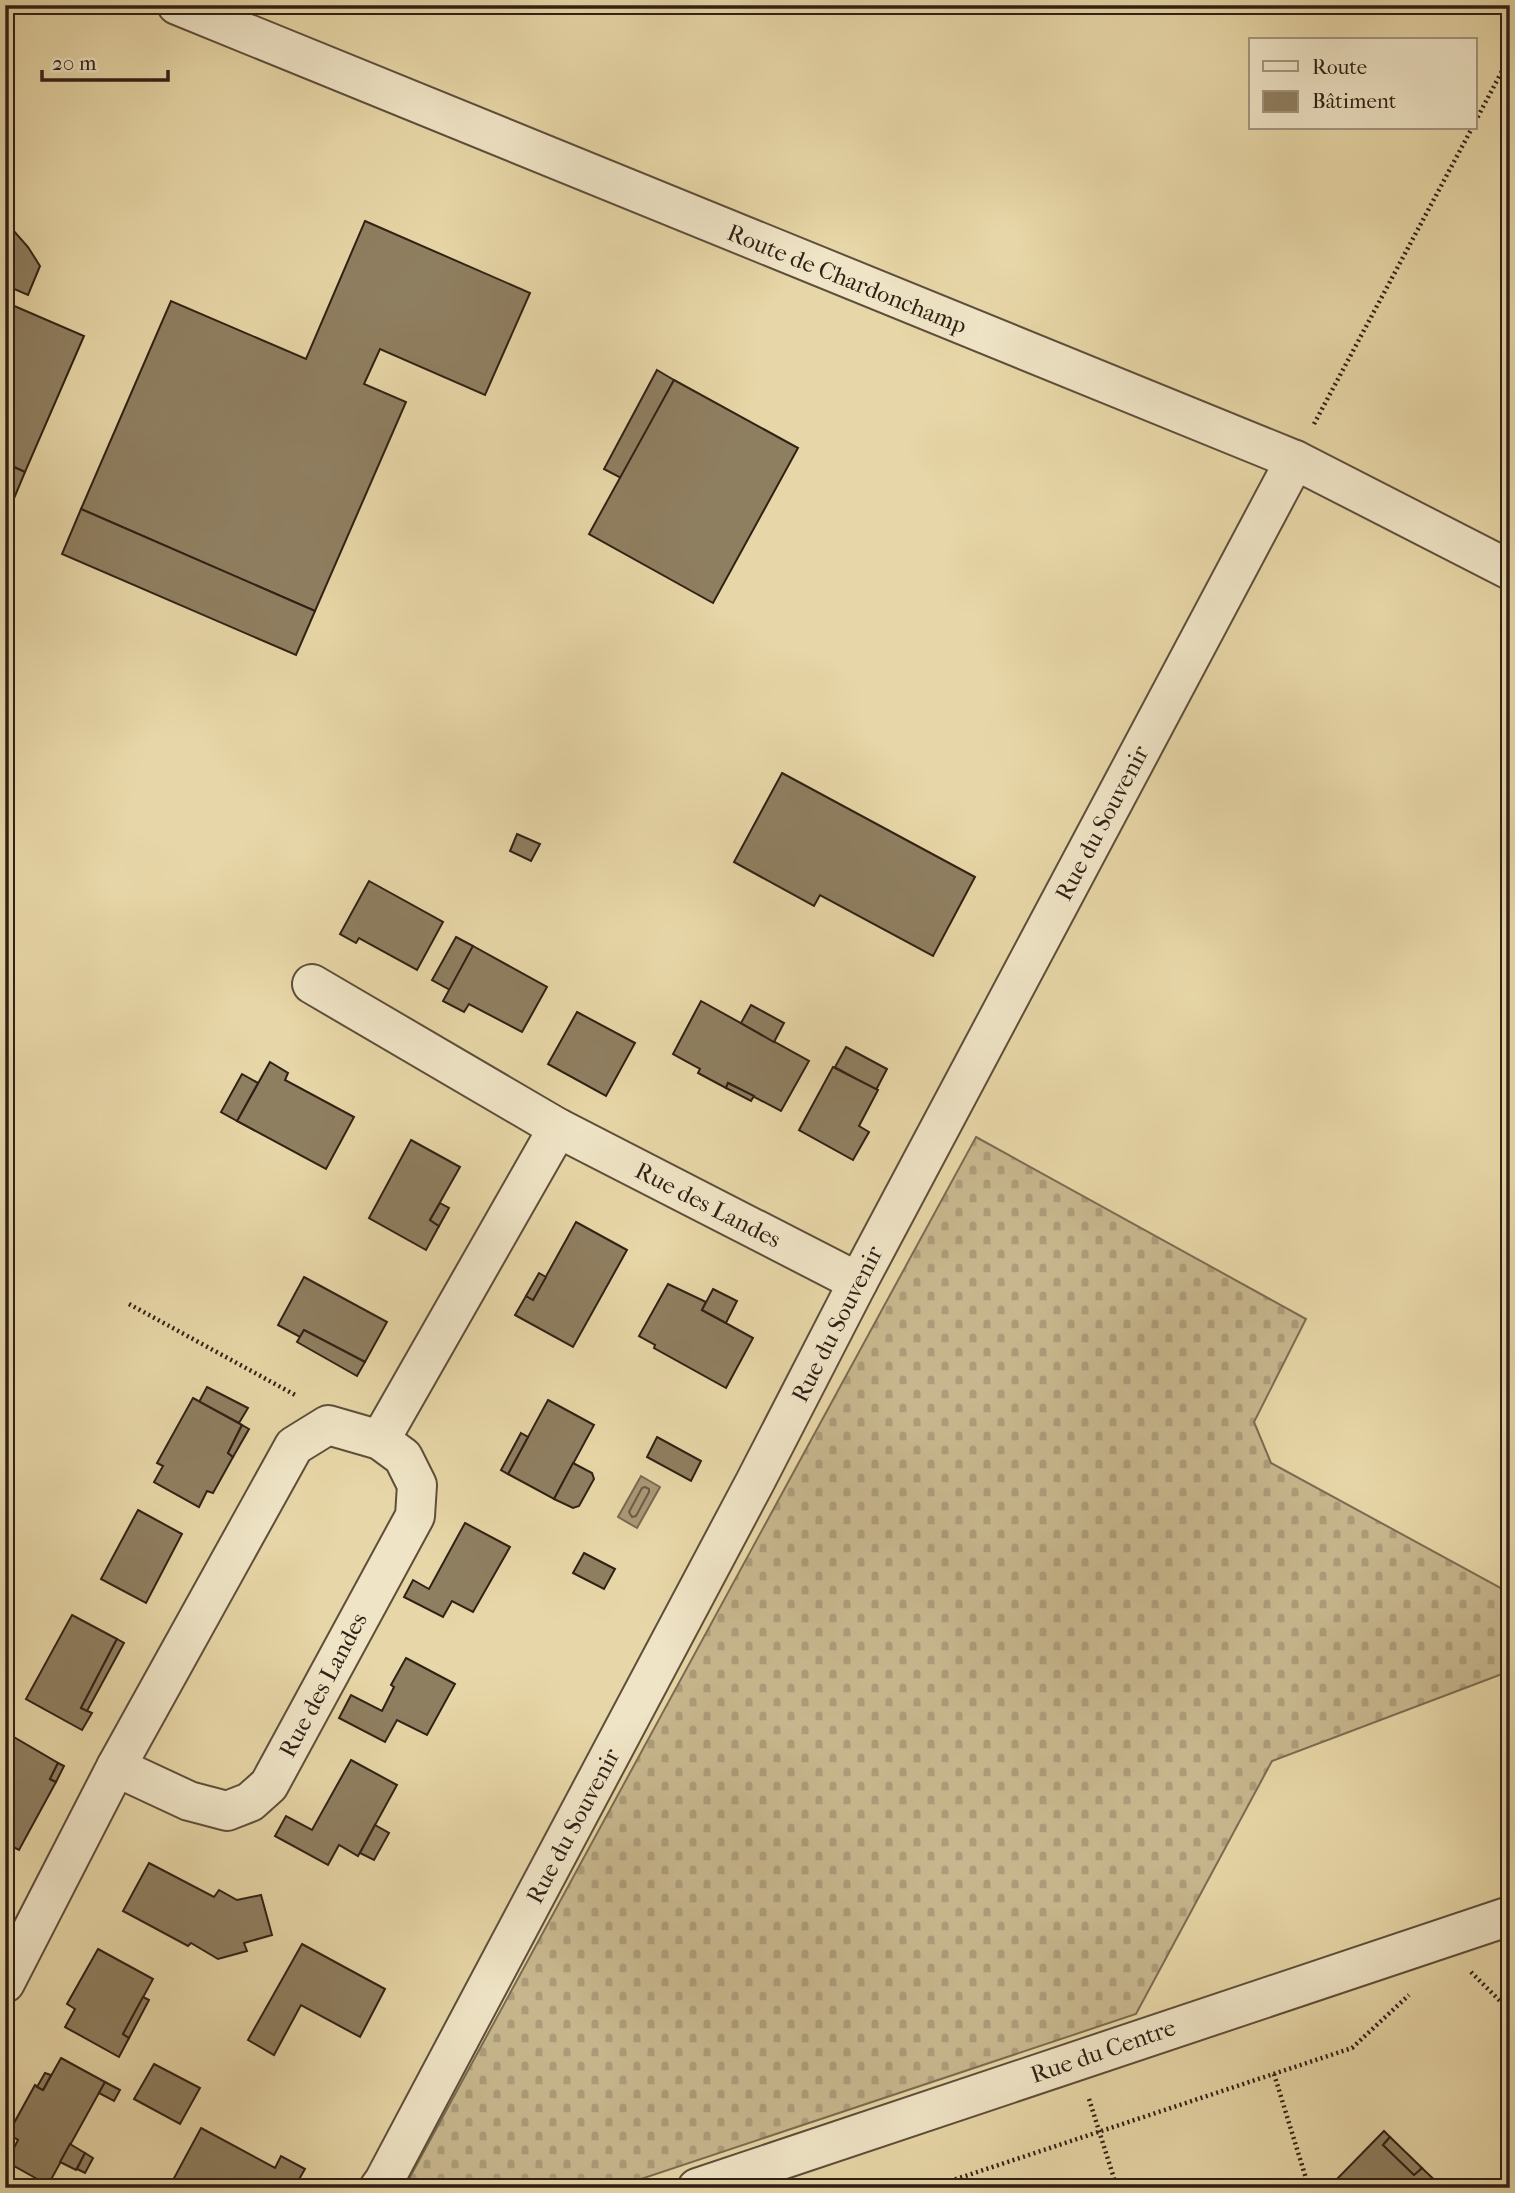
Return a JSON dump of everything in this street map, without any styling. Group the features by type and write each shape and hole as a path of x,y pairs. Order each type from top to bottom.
{"street":[{"name":"Route de Chardonchamp","path":"177,5 1295,460 1510,570"},
{"name":"Rue du Souvenir","path":"379,2188 1295,460"},
{"name":"Rue des Landes","path":"312,984 558,1128 858,1282"},
{"path":"380,1440 558,1128"},
{"name":"Rue des Landes","path":"116,1767 188,1801 227,1811 250,1802 269,1785 415,1516 417,1485 403,1457 380,1440 328,1425"},
{"path":"5,1983 116,1767 294,1446 328,1425"},
{"name":"Rue du Centre","path":"697,2188 1510,1916"}],"path":[{"path":"1476,120 1510,56"},
{"path":"1295,460 1471,130"},
{"path":"129,1304 300,1397 328,1425"},
{"path":"1459,1933 1471,1973 1510,2011"},
{"path":"929,2188 1352,2048 1409,1995"},
{"path":"1076,2060 1117,2188"},
{"path":"1274,2074 1310,2188"}],"green space":[{"path":"976,1137 1306,1319 1254,1422 1271,1463 1510,1593 1510,1671 1272,1761 1136,2014 614,2188 404,2188"}],"water":[{"path":"641,1476 660,1487 637,1528 618,1517"}],"building":[{"path":"365,221 530,293 485,395 380,349 364,384 406,402 315,611 81,509 171,301 306,359"},
{"path":"5,226 13,230 28,247 40,266 28,295 5,285"},
{"path":"5,302 84,336 25,472 5,463"},
{"path":"657,370 674,380 621,478 604,469"},
{"path":"674,380 798,448 713,603 589,534"},
{"path":"5,463 25,472 5,520"},
{"path":"81,509 315,611 296,655 62,554"},
{"path":"782,773 975,877 933,956 820,895 814,906 734,862"},
{"path":"517,834 540,844 531,861 510,851"},
{"path":"369,881 443,922 417,970 359,938 356,943 340,934"},
{"path":"456,937 473,946 450,990 432,980"},
{"path":"473,946 547,987 522,1032 469,1004 464,1012 443,1001"},
{"path":"701,1001 809,1061 781,1111 728,1083 726,1088 698,1073 700,1069 673,1054"},
{"path":"751,1005 784,1023 774,1042 741,1023"},
{"path":"577,1012 635,1043 606,1096 548,1064"},
{"path":"846,1047 887,1069 876,1090 835,1067"},
{"path":"270,1062 288,1073 285,1080 354,1117 326,1169 237,1121"},
{"path":"833,1067 878,1090 859,1126 869,1132 853,1160 799,1130"},
{"path":"242,1074 258,1083 237,1121 221,1112"},
{"path":"728,1083 754,1096 751,1101 726,1088"},
{"path":"411,1140 460,1167 430,1220 439,1226 426,1250 369,1218"},
{"path":"440,1203 449,1208 439,1226 430,1220"},
{"path":"576,1222 627,1250 573,1347 515,1315 526,1296 533,1300"},
{"path":"539,1273 546,1277 533,1300 526,1296"},
{"path":"304,1277 387,1322 365,1362 304,1330 300,1337 278,1325"},
{"path":"668,1284 706,1302 702,1310 753,1338 726,1388 654,1348 655,1345 639,1336"},
{"path":"713,1289 737,1301 726,1323 702,1310"},
{"path":"304,1330 365,1362 357,1376 297,1342"},
{"path":"207,1387 248,1408 239,1423 199,1402"},
{"path":"193,1398 242,1425 228,1453 233,1457 213,1493 207,1491 199,1507 154,1482 163,1466 157,1463"},
{"path":"548,1400 594,1425 554,1499 508,1474"},
{"path":"242,1425 249,1429 233,1457 228,1453"},
{"path":"521,1433 528,1437 508,1474 501,1470"},
{"path":"657,1437 701,1461 691,1481 647,1457"},
{"path":"573,1463 592,1473 594,1479 579,1506 573,1508 554,1499"},
{"path":"138,1510 182,1534 146,1603 101,1579"},
{"path":"465,1523 510,1547 473,1612 452,1601 443,1617 404,1597 413,1580 429,1589"},
{"path":"584,1553 615,1569 604,1589 573,1573"},
{"path":"72,1615 117,1639 81,1708 92,1713 82,1730 26,1699"},
{"path":"117,1639 124,1643 87,1711 81,1708"},
{"path":"406,1658 455,1684 427,1735 397,1720 385,1742 339,1718 351,1695 382,1711 394,1687 391,1685"},
{"path":"7,1733 58,1763 50,1779 56,1782 19,1850 5,1843"},
{"path":"351,1760 397,1785 358,1856 339,1845 328,1865 275,1836 286,1816 312,1830"},
{"path":"58,1763 64,1766 56,1782 50,1779"},
{"path":"375,1825 389,1833 374,1860 360,1853"},
{"path":"149,1863 214,1897 219,1890 237,1900 261,1895 272,1935 244,1943 247,1951 218,1959 191,1943 188,1946 123,1911"},
{"path":"302,1944 385,1989 360,2037 301,2005 274,2055 248,2040"},
{"path":"98,1949 153,1979 123,2034 129,2038 119,2057 65,2027 75,2009 67,2004"},
{"path":"143,1997 149,2000 129,2038 123,2034"},
{"path":"61,2058 105,2082 48,2185 7,2162 18,2140 8,2134 35,2085 43,2090"},
{"path":"154,2064 200,2088 180,2124 134,2099"},
{"path":"45,2073 51,2075 43,2090 37,2087"},
{"path":"105,2082 120,2090 114,2101 99,2093"},
{"path":"201,2128 275,2168 281,2156 305,2169 294,2188 204,2188 196,2183 194,2188 188,2188 173,2180"},
{"path":"1384,2131 1390,2137 1383,2145 1414,2175 1422,2168 1443,2188 1339,2188 1334,2182"},
{"path":"1390,2137 1422,2168 1414,2175 1383,2145"},
{"path":"70,2144 85,2153 76,2170 60,2162"},
{"path":"85,2153 93,2158 85,2173 77,2169"}]}
